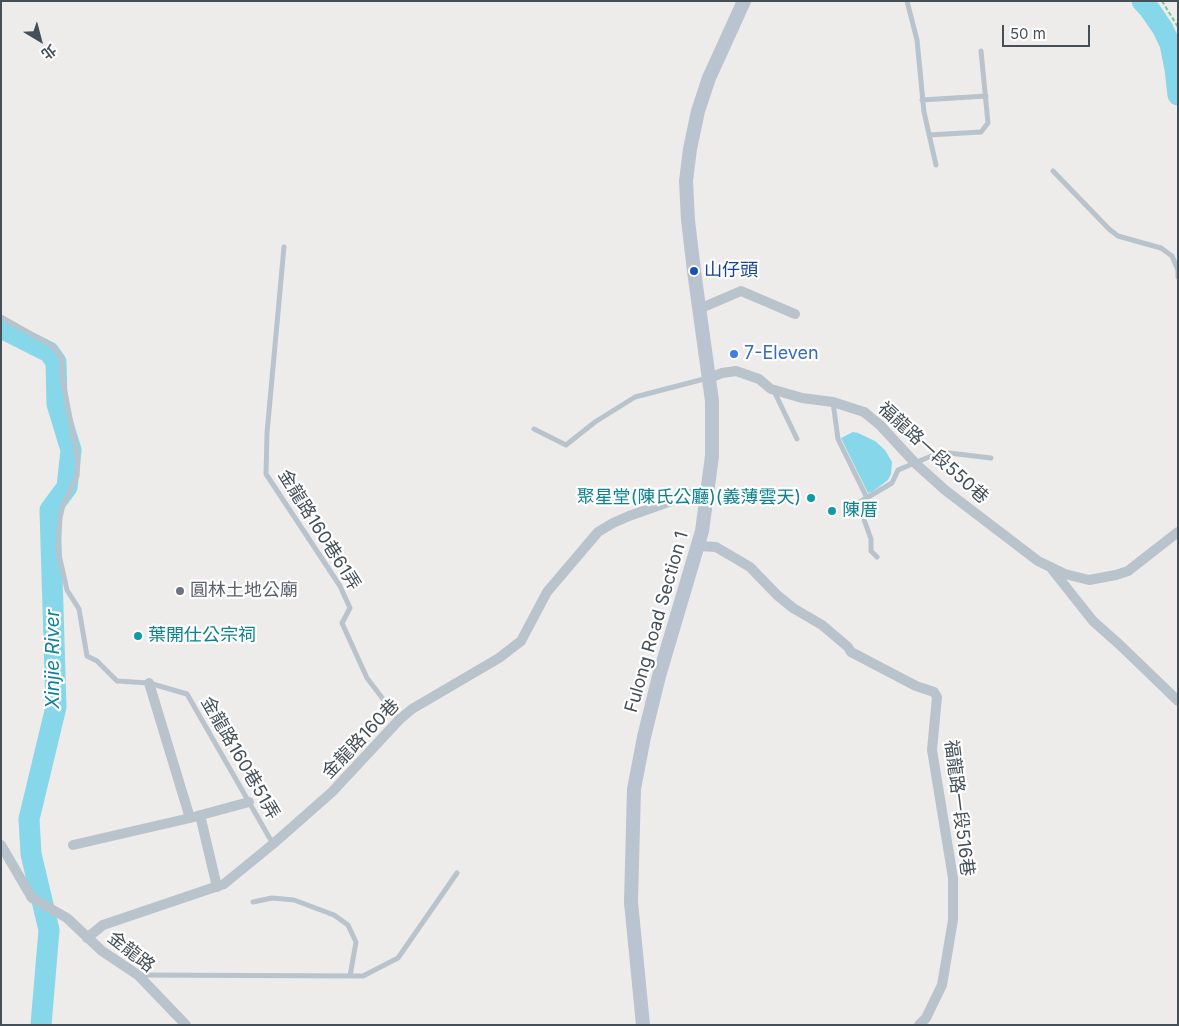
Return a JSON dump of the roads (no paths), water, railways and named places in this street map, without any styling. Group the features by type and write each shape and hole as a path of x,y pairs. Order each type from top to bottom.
{"main road":[{"name":"Fulong Road Section 1","path":"643,1025 631,902 634,789 659,676 702,531 712,456 712,401 688,220 686,181 698,111 709,78 744,1"}],"street":[{"path":"699,308 741,292 795,314"},
{"name":"福龍路一段550巷","path":"708,378 736,371 758,379 773,389 802,398 833,402 864,412 880,425 915,463 944,490 1038,562 1065,574 1089,580 1128,571 1176,536"},
{"name":"金龍路160巷","path":"87,938 103,925 224,884 274,844 332,792 399,720 412,709 499,658 521,641 547,592 598,532 621,520 708,488"},
{"name":"福龍路一段516巷","path":"698,546 716,547 750,567 777,595 822,626 848,647 851,652 916,686 934,692 936,697 932,750 953,878 953,920 942,985 926,1018 919,1025"},
{"path":"1050,567 1092,622 1120,644 1178,701"},
{"path":"150,683 217,887"},
{"path":"73,845 249,802"},
{"name":"金龍路","path":"1,845 32,898 67,918 102,951 138,975 186,1025"}],"lane":[{"path":"907,1 917,40 922,100 936,165"},
{"path":"929,136 981,132 988,123 981,51"},
{"path":"922,100 986,96"},
{"path":"1053,171 1109,230 1118,236 1161,248 1172,256 1178,270 1178,277"},
{"name":"金龍路160巷61弄","path":"284,246 267,433 266,474 340,586 350,608 342,623 367,678 399,720"},
{"name":"金龍路160巷51弄","path":"1,317 54,347 62,359 62,376 78,460 77,476 63,505 60,518 58,550 67,590 79,609 86,656 97,661 117,681 150,683 187,694 274,844"},
{"path":"534,429 566,444 634,397 708,378"},
{"path":"773,389 797,439"},
{"path":"833,402 838,439 867,498"},
{"path":"877,557 871,551 871,539 858,503 892,483 898,470 941,452 991,458"},
{"path":"138,975 363,976 398,958 458,874"},
{"path":"253,902 272,898 294,900 334,915 348,926 356,942 350,976"}],"water":[{"path":"853,432 875,441 885,450 892,462 891,474 888,480 872,492 868,493 841,438"}],"waterway":[{"path":"1142,1 1163,29 1170,44 1178,95"},
{"name":"Xinjie River","path":"1,328 49,352 56,362 57,404 71,450 67,487 50,510 56,707 29,819 31,854 49,930 41,1025"}],"place":[{"name":"山仔頭","path":"694,271"},
{"name":"7-Eleven","path":"734,354"},
{"name":"聚星堂(陳氏公廳)(義薄雲天)","path":"811,498"},
{"name":"陳厝","path":"832,511"},
{"name":"圓林土地公廟","path":"180,591"},
{"name":"葉開仕公宗祠","path":"138,636"}]}
